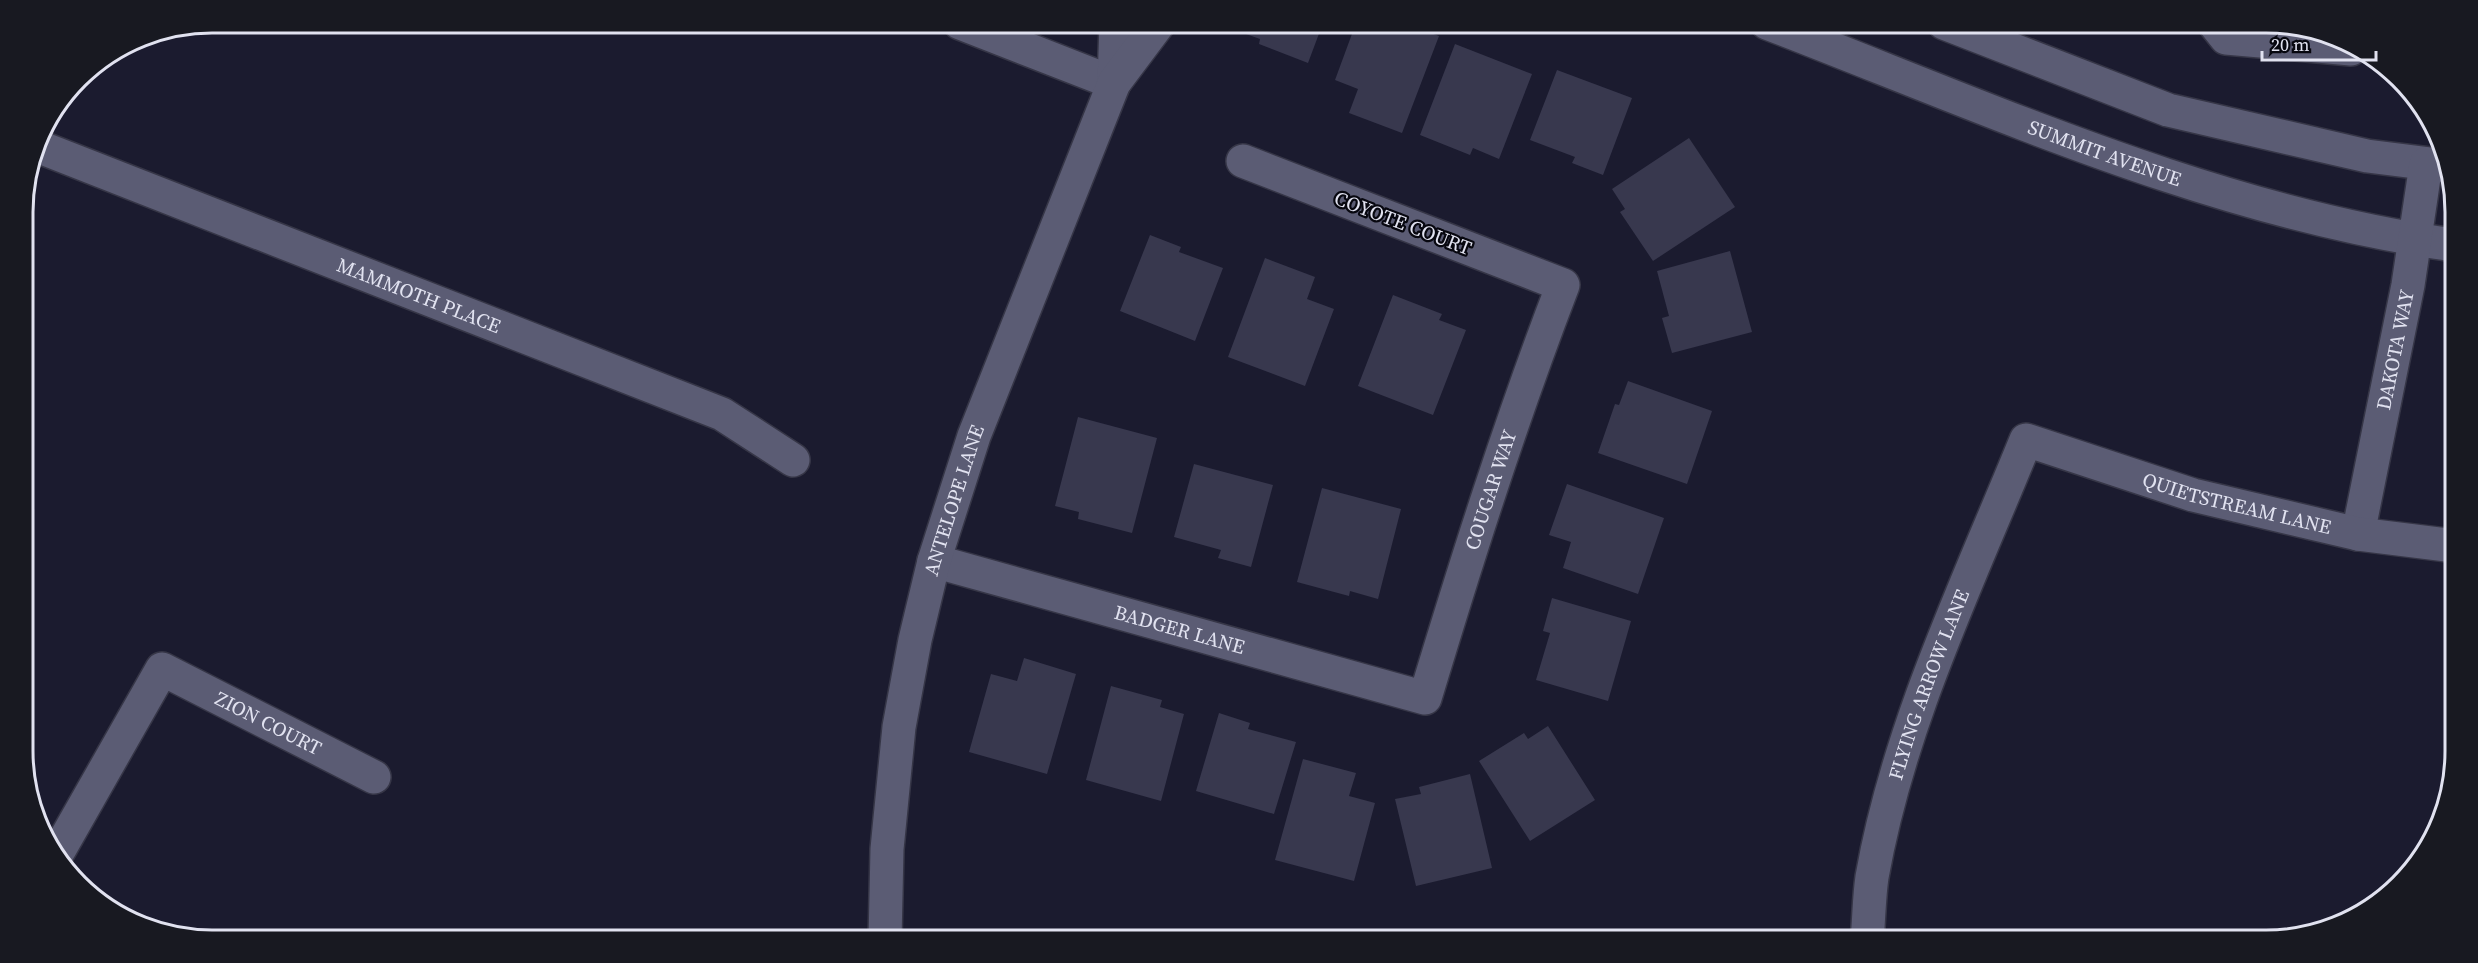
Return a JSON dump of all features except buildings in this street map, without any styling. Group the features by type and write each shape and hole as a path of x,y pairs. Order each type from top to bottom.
{"street":[{"path":"988,33 1114,83"},
{"name":"ANTELOPE LANE","path":"1114,83 1116,33"},
{"name":"ANTELOPE LANE","path":"885,930 887,849 898,727 915,640 934,561 974,436 1114,83 1151,33"},
{"name":"SUMMIT AVENUE","path":"1795,33 2143,168 2343,226 2445,244"},
{"path":"1972,33 2168,110 2367,156 2437,165"},
{"path":"2222,33 2226,38 2334,48"},
{"name":"MAMMOTH PLACE","path":"45,149 722,414 793,460"},
{"name":"COYOTE COURT","path":"1243,161 1563,285"},
{"name":"DAKOTA WAY","path":"2358,534 2416,240 2437,165"},
{"name":"COUGAR WAY","path":"1425,698 1523,390 1563,285"},
{"name":"QUIETSTREAM LANE","path":"2026,440 2193,495 2358,534 2445,545"},
{"name":"FLYING ARROW LANE","path":"1868,930 1872,879 1888,800 1909,731 2026,440"},
{"name":"BADGER LANE","path":"934,561 1425,698"},
{"name":"ZION COURT","path":"61,847 162,669 374,777"}]}
